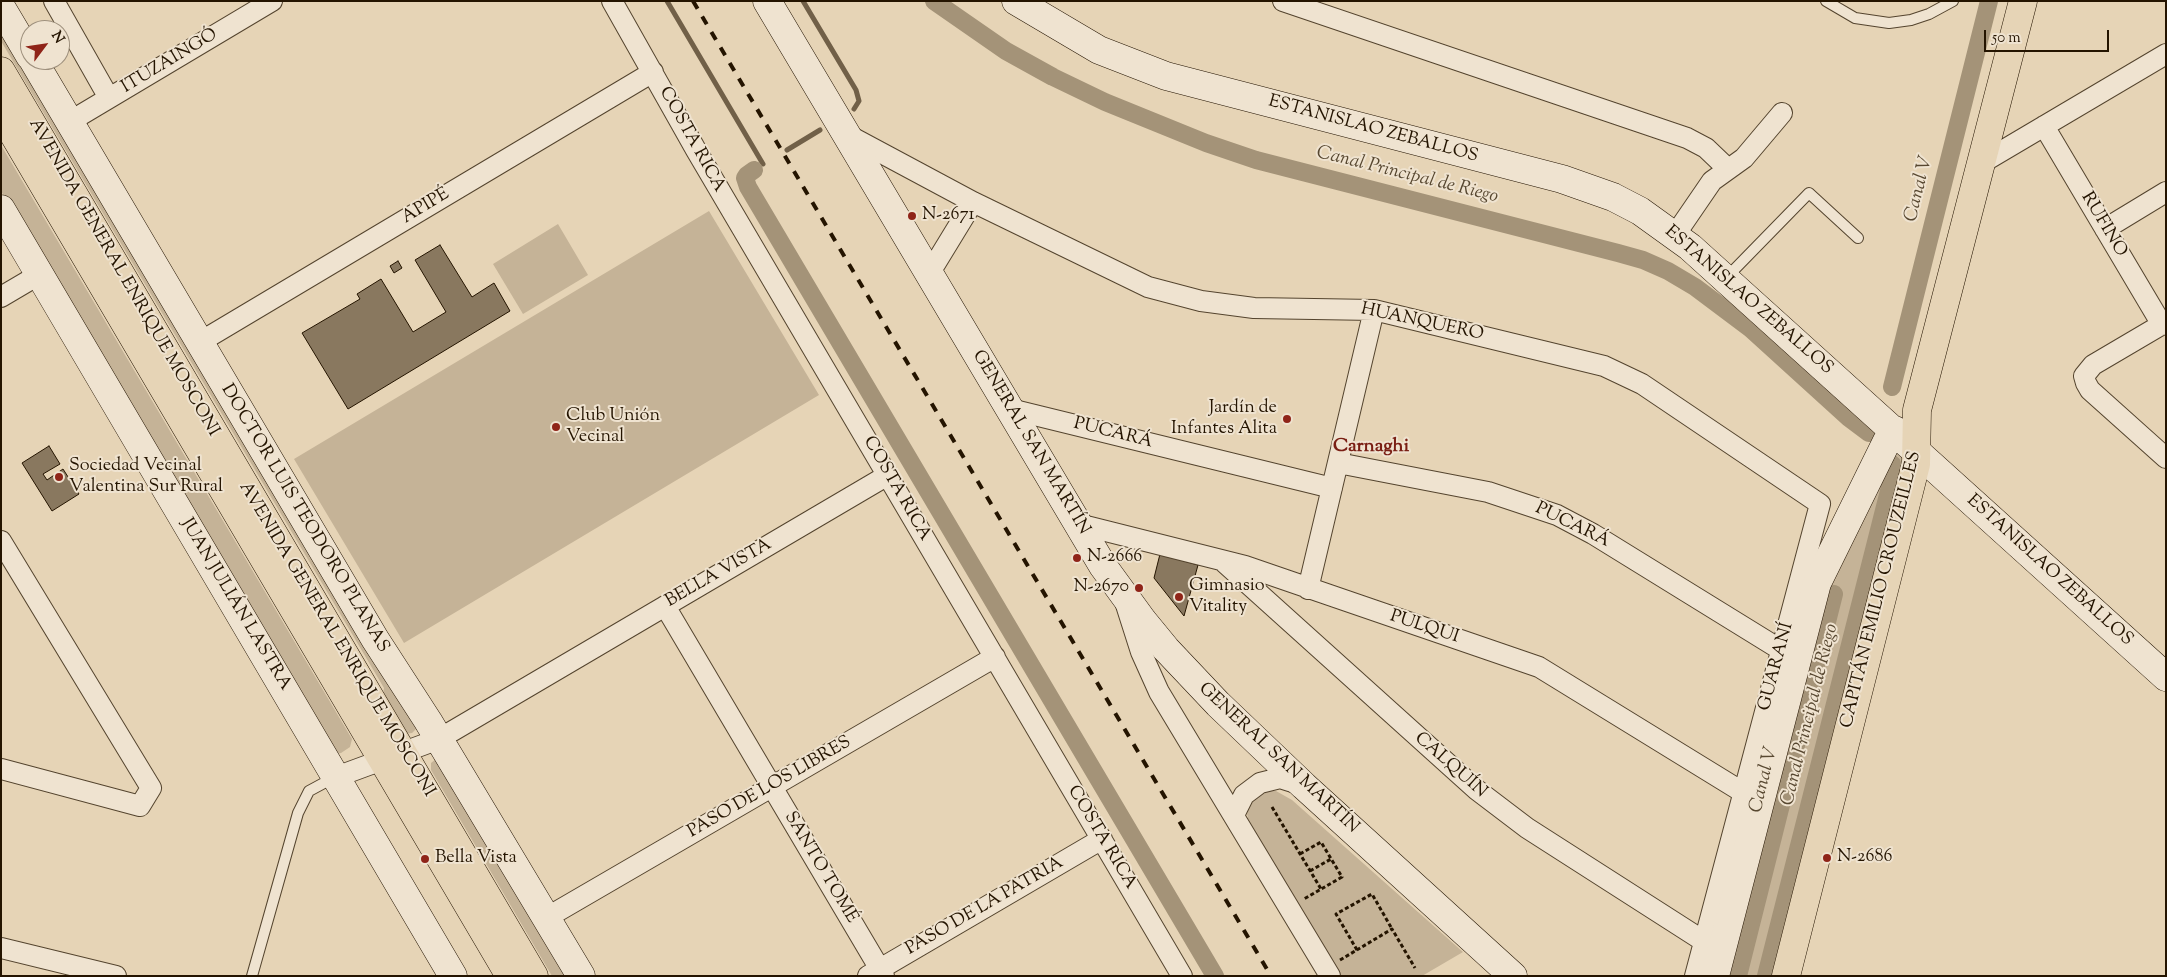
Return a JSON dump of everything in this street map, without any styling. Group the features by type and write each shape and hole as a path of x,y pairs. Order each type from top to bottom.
{"main road":[{"name":"CAPITÁN EMILIO CROUZEILLES","path":"1786,976 1917,452 1917,410 2023,1"},
{"name":"AVENIDA GENERAL ENRIQUE MOSCONI","path":"1,71 393,756 510,976"},
{"name":"AVENIDA GENERAL ENRIQUE MOSCONI","path":"1,113 393,756 534,976"},
{"path":"1895,430 1917,410"}],"street":[{"path":"54,1 109,98"},
{"name":"ITUZAINGÓ","path":"69,122 272,1"},
{"name":"COSTA RICA","path":"612,1 696,150 1182,976"},
{"name":"GENERAL SAN MARTÍN","path":"766,1 1078,524 1123,594 1166,649 1191,676 1304,786 1513,976"},
{"name":"ESTANISLAO ZEBALLOS","path":"1016,1 1098,50 1158,73 1562,179 1613,198 1640,211 1675,235 1725,278 2166,677"},
{"path":"1283,1 1687,138 1706,148 1728,169"},
{"path":"1,7 20,39"},
{"path":"1980,164 2166,54"},
{"name":"DOCTOR LUIS TEODORO PLANAS","path":"39,70 385,656 439,739 581,976"},
{"name":"APIPÉ","path":"200,342 653,72"},
{"path":"1675,235 1712,181 1744,158 1782,112"},
{"name":"RUFINO","path":"2044,126 2164,324"},
{"name":"HUANQUERO","path":"846,134 973,202 1128,279 1172,294 1201,301 1254,308 1374,310 1585,360 1623,373 1820,504"},
{"path":"2105,228 2166,192"},
{"path":"929,274 973,202"},
{"name":"JUAN JULIÁN LASTRA","path":"1,209 453,976"},
{"path":"1,297 40,274"},
{"path":"1308,589 1374,310"},
{"path":"2164,324 2093,365 2084,376 2090,390 2166,458"},
{"name":"PUCARÁ","path":"1010,409 1332,488"},
{"name":"CAPITÁN EMILIO CROUZEILLES","path":"1715,976 1817,583 1883,448 1895,430"},
{"name":"PUCARÁ","path":"1338,464 1488,492 1556,515 1593,534 1781,650"},
{"name":"BELLA VISTA","path":"336,777 439,739 888,475"},
{"name":"GUARANÍ","path":"1695,976 1820,504"},
{"name":"PULQUI","path":"1078,524 1220,558 1539,667 1744,793"},
{"path":"1,541 151,788 140,806 1,769"},
{"name":"CALQUÍN","path":"1220,558 1477,790 1527,828 1705,942"},
{"path":"1123,594 1140,652 1149,673 1234,816 1334,969"},
{"name":"SANTO TOMÉ","path":"665,606 772,787 878,974"},
{"name":"PASO DE LOS LIBRES","path":"546,918 995,658"},
{"path":"1234,816 1244,795 1260,783 1280,778 1304,786"},
{"name":"PASO DE LA PATRIA","path":"878,974 1102,839"},
{"path":"1,948 116,976"}],"lane":[{"path":"1826,1 1855,18 1889,23 1911,20 1929,14 1953,1"},
{"path":"1725,278 1809,193 1858,238"},
{"path":"252,976 298,813 309,791 336,777"}],"path":[{"path":"1272,807 1321,889"},
{"path":"1300,854 1321,842 1342,877 1301,901"},
{"path":"1310,871 1331,859"},
{"path":"1357,950 1336,914 1372,894 1415,968"},
{"path":"1334,969 1357,950 1392,929"}],"shaded area":[{"path":"1,21 20,53 20,70 30,70 417,728 412,733 405,734 382,700 384,688 1,41"},
{"path":"1,145 352,739 350,747 341,753 336,754 332,750 1,191"},
{"name":"Club Unión Vecinal","path":"709,211 819,395 404,643 294,459"},
{"path":"558,224 588,275 523,314 493,264"},
{"path":"1897,452 1905,457 1778,976 1724,976 1825,588"},
{"path":"436,759 572,976 552,976 431,770 431,763"},
{"path":"1267,791 1276,791 1292,800 1463,952 1422,976 1339,976 1250,828 1247,814 1249,806 1253,799"}],"building":[{"path":"440,245 472,297 494,283 510,311 348,409 302,333 360,299 357,294 381,279 413,332 446,312 415,260"},
{"path":"398,261 402,268 394,273 390,266"},
{"name":"Sociedad Vecinal Valentina Sur Rural","path":"49,446 60,464 43,474 47,480 63,469 79,494 52,511 22,463"},
{"name":"Gimnasio Vitality","path":"1160,554 1198,565 1184,616 1154,578"}],"waterway":[{"path":"667,1 763,164"},
{"path":"803,1 856,90 859,101 854,109"},
{"name":"Canal Principal de Riego","path":"934,1 1006,51 1053,77 1105,102 1206,143 1256,160 1618,253 1643,260 1668,271 1695,287 1751,329 1849,418 1869,433"},
{"name":"Canal V","path":"1892,387 1989,1"},
{"path":"787,150 820,130"},
{"path":"754,170 745,178 748,187 1215,976"},
{"name":"Canal Principal de Riego","path":"1849,418 1850,425 1862,434"},
{"name":"Canal Principal de Riego","path":"1766,976 1894,471 1892,464"},
{"name":"Canal V","path":"1738,976 1834,594"}],"railway":[{"path":"693,1 1271,976"}],"place":[{"name":"N-2671","path":"912,216"},
{"name":"Jardín de Infantes Alita","path":"1287,419"},
{"name":"Club Unión Vecinal","path":"556,427"},
{"name":"Sociedad Vecinal Valentina Sur Rural","path":"59,477"},
{"name":"N-2666","path":"1077,558"},
{"name":"N-2670","path":"1139,588"},
{"name":"Gimnasio Vitality","path":"1179,597"},
{"name":"N-2686","path":"1827,858"},
{"name":"Bella Vista","path":"425,859"}],"district":[{"name":"Carnaghi","path":"1371,448"}]}
